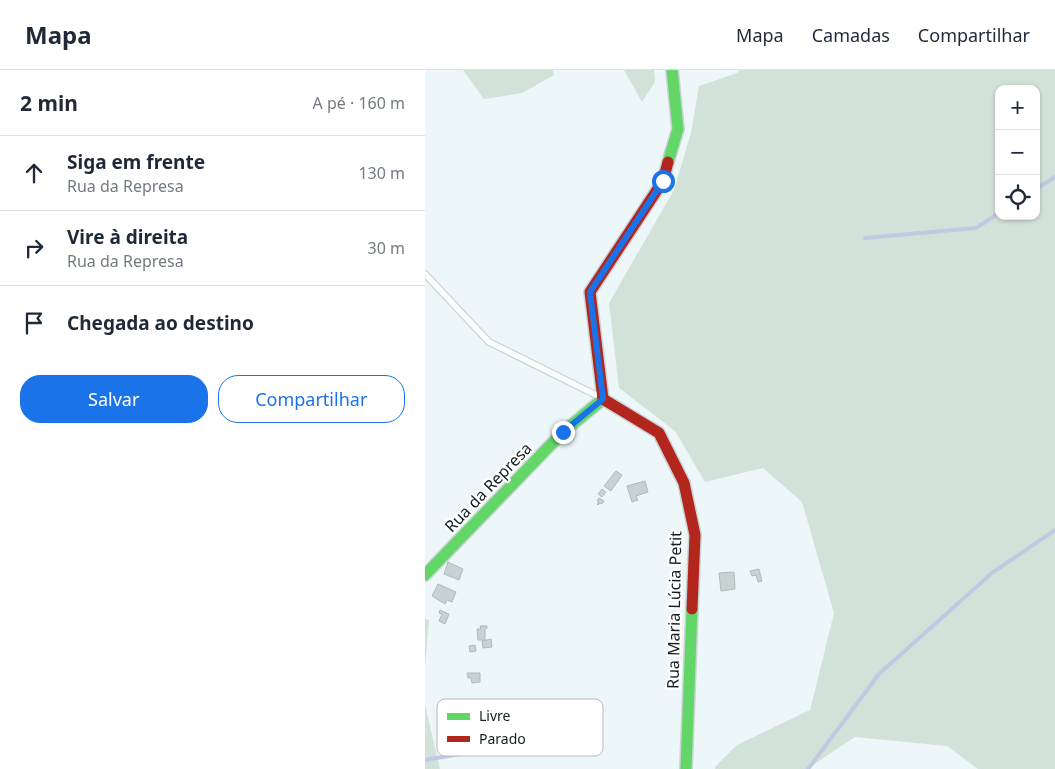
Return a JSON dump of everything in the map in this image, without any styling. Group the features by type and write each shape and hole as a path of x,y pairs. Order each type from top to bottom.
{"street":[{"path":"603,399 590,292 663,181 678,129 672,70"},
{"name":"Rua da Represa","path":"425,575 563,432 603,399"},
{"name":"Rua Maria Lúcia Petit","path":"603,399 659,433 684,483 695,535 686,769"}],"lane":[{"path":"425,274 489,342 603,399"}],"shaded area":[{"path":"463,70 553,70 554,75 522,93 484,99"},
{"path":"624,70 654,70 655,82 642,102"},
{"path":"740,70 1055,70 1055,769 978,769 947,746 855,737 807,769 715,769 737,745 810,710 834,613 802,502 763,468 705,482 675,431 619,388 609,303 674,190 691,133 699,86 737,73"},
{"path":"425,619 429,620 425,667"},
{"path":"425,705 440,769 425,769"}],"building":[{"path":"616,471 622,475 611,491 604,486"},
{"path":"645,481 648,492 636,496 638,500 632,502 627,486"},
{"path":"602,489 606,492 602,497 598,494"},
{"path":"599,498 604,501 598,505 599,502 597,501"},
{"path":"448,562 463,569 459,580 444,574"},
{"path":"759,569 762,581 758,582 756,575 752,576 750,571"},
{"path":"734,572 735,589 721,591 719,573"},
{"path":"438,584 456,592 452,602 447,600 445,604 432,596"},
{"path":"440,610 449,614 445,624 439,621 442,614 439,613"},
{"path":"480,626 487,626 485,629 485,640 478,640 477,629 481,629"},
{"path":"491,639 492,647 483,648 482,641"},
{"path":"475,645 476,651 470,652 469,646"},
{"path":"467,673 480,673 480,682 472,683"}],"waterway":[{"path":"1040,186 1055,177"},
{"path":"865,238 976,228 995,216"},
{"path":"808,769 879,674 992,573 1055,530"},
{"path":"425,760 448,756"}],"traffic: fast":[{"path":"668,162 678,129 672,70"},
{"path":"425,575 563,432 603,399"},
{"path":"686,769 692,609"}],"traffic: jam":[{"path":"603,399 590,292 663,181 668,162"},
{"path":"603,399 659,433 684,483 695,535 692,609"}],"route":[{"path":"563,432 603,399 590,292 663,181"}]}
